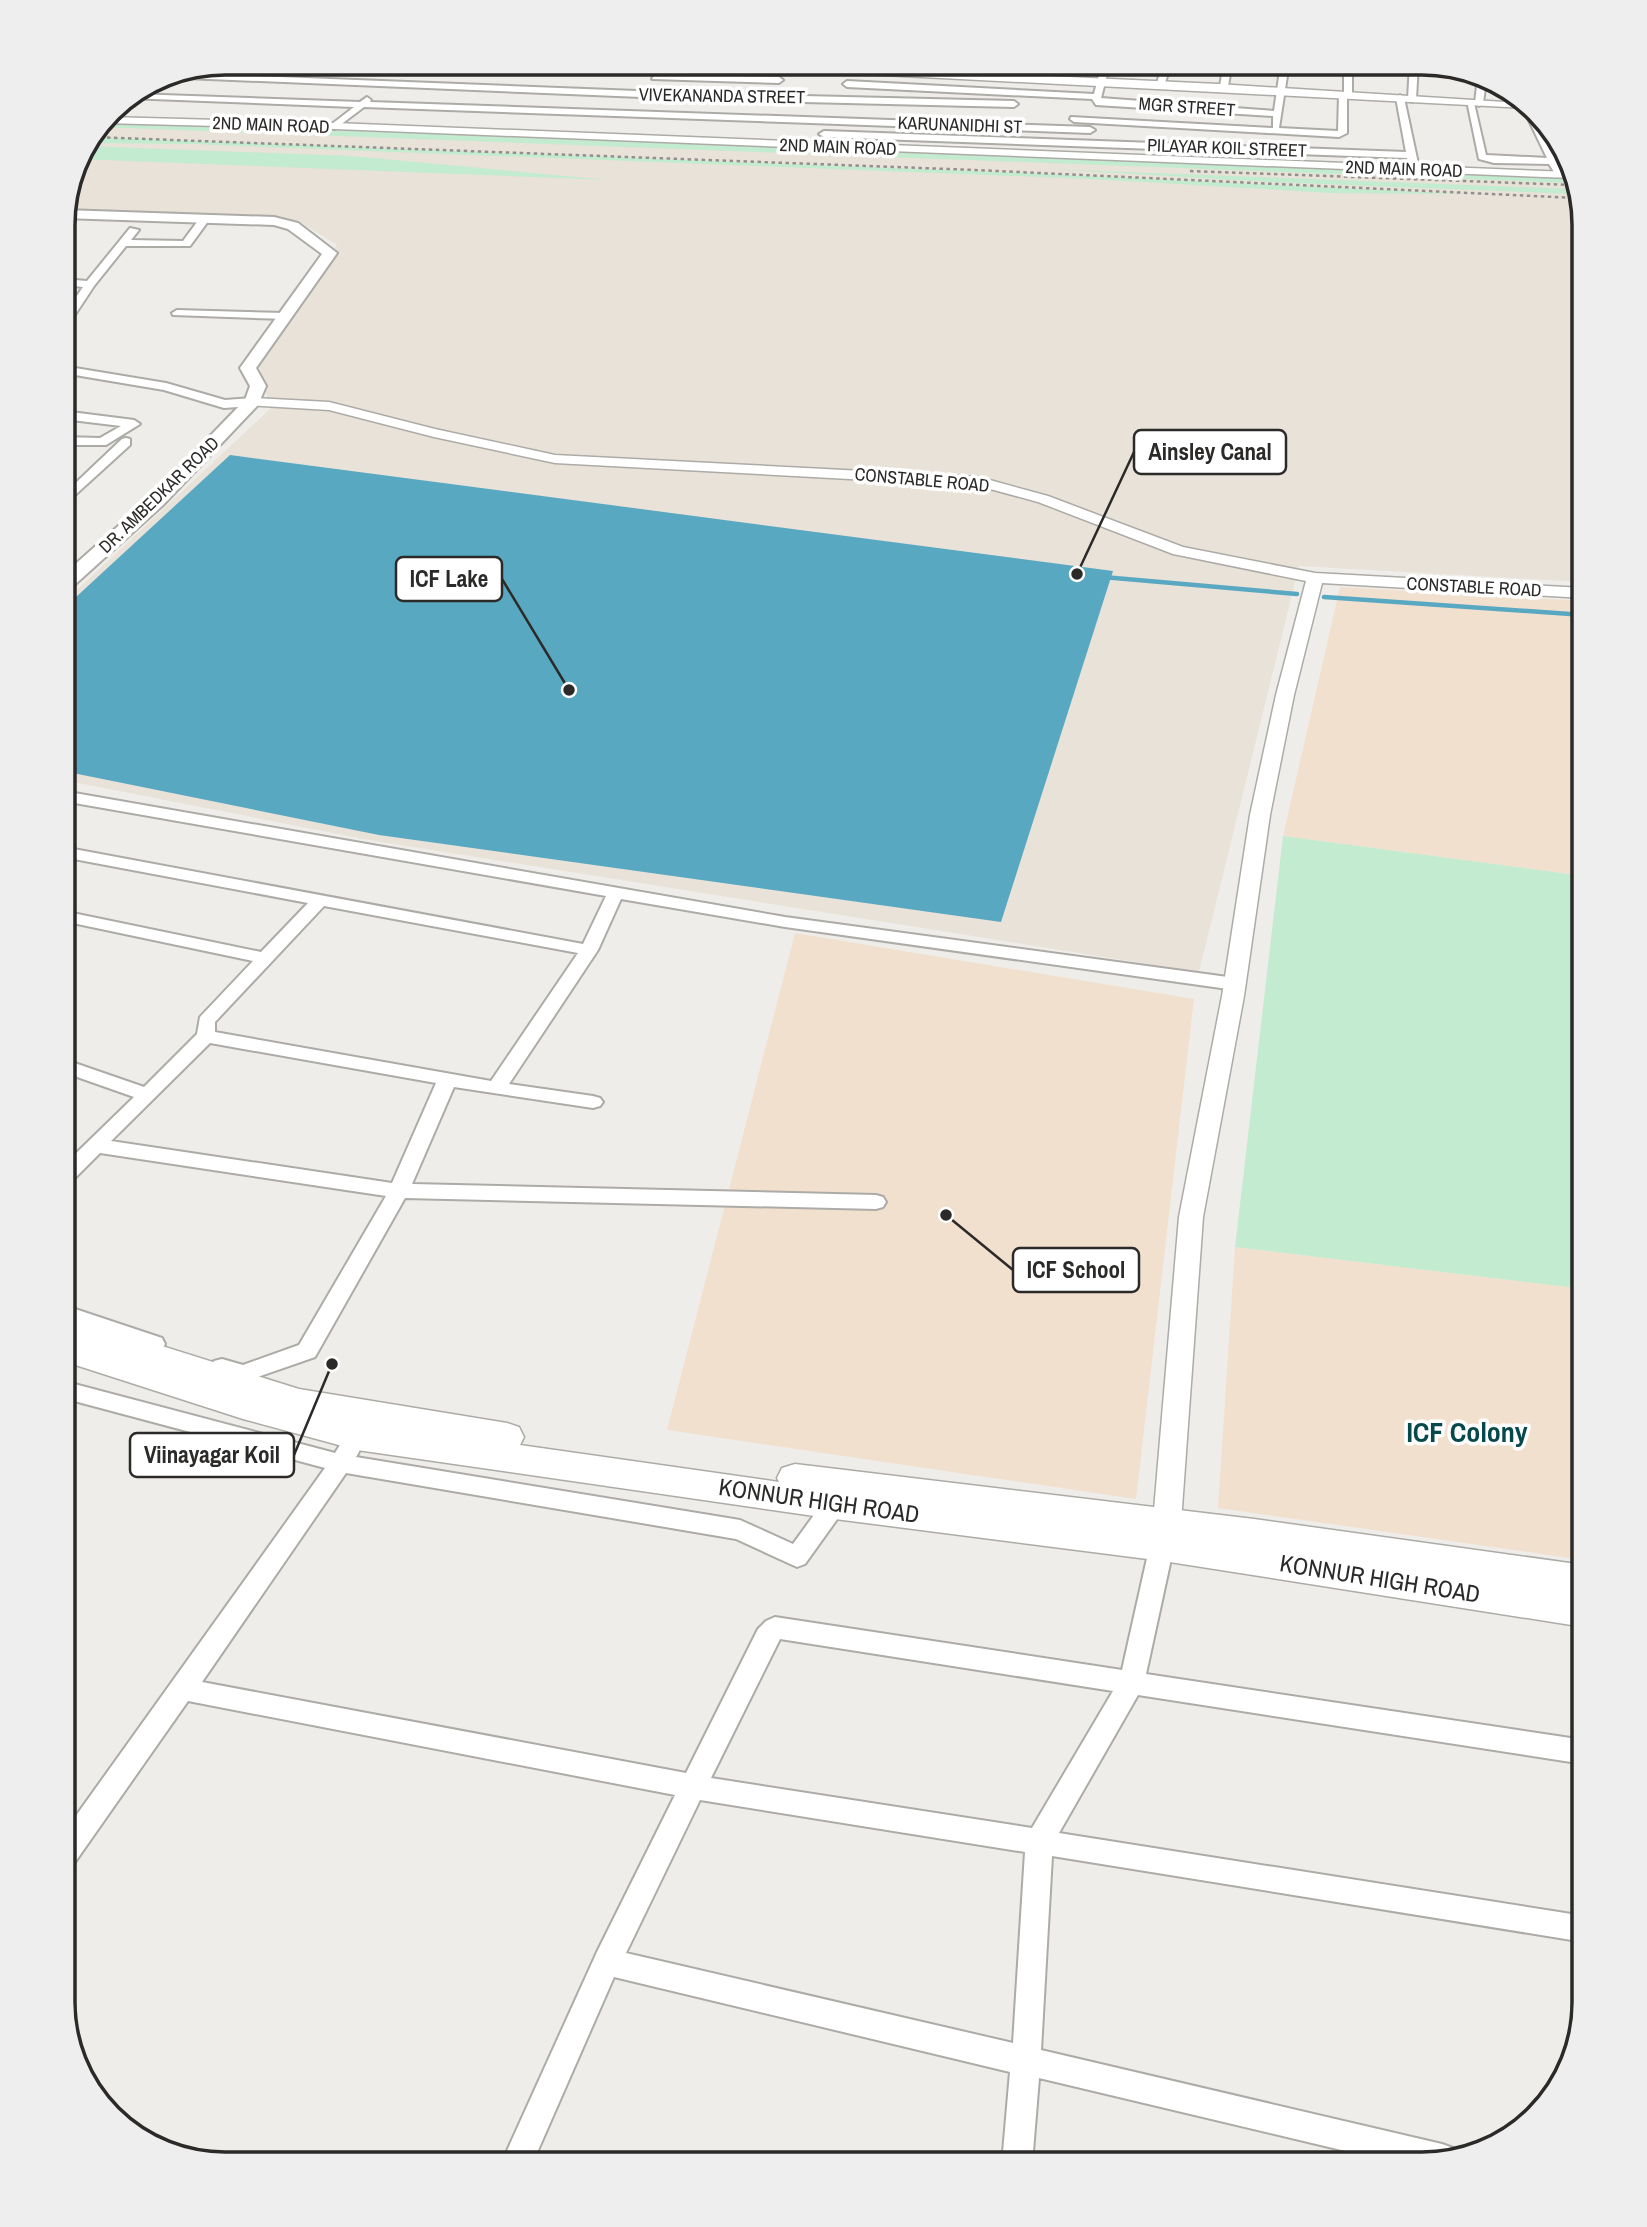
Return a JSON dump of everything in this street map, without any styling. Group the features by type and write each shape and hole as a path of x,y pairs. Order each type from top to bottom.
{"main road":[{"path":"76,216 274,221 293,226 330,253 248,368 258,386 252,402"},
{"name":"DR. AMBEDKAR ROAD","path":"76,571 157,501 252,402"},
{"path":"75,1331 299,1402 494,1436 1165,1534 1572,1580"},
{"name":"KONNUR HIGH ROAD","path":"75,1352 243,1406 349,1450 835,1504 1165,1534 1572,1609"}],"street":[{"path":"335,127 400,75"},
{"path":"714,97 729,75"},
{"path":"818,146 852,76"},
{"path":"928,114 938,76"},
{"path":"962,76 1224,86 1512,105"},
{"path":"836,110 1011,121 1020,76"},
{"path":"1083,157 1101,76"},
{"path":"1161,83 1163,76"},
{"path":"1224,86 1226,76"},
{"path":"1276,131 1284,76"},
{"path":"1345,95 1347,76"},
{"path":"1412,99 1413,76"},
{"name":"VIVEKANANDA STREET","path":"206,77 714,97 1028,106"},
{"path":"655,77 779,80"},
{"path":"847,84 1017,92 1096,102"},
{"path":"1479,87 1475,103 1482,157 1494,160 1554,161"},
{"name":"KARUNANIDHI ST","path":"148,97 983,125 1011,121 1342,133 1345,95"},
{"path":"1400,98 1414,169"},
{"path":"1081,108 1096,102"},
{"name":"MGR STREET","path":"1096,102 1278,114"},
{"name":"2ND MAIN ROAD","path":"118,120 1562,174"},
{"path":"979,153 983,125"},
{"path":"1539,131 1560,168"},
{"name":"PILAYAR KOIL STREET","path":"824,134 1411,155"},
{"path":"76,216 159,219"},
{"path":"124,243 186,244 204,220"},
{"path":"76,305 134,230"},
{"path":"76,283 90,284"},
{"path":"177,313 285,316"},
{"path":"76,371 166,387 224,404 252,402"},
{"name":"CONSTABLE ROAD","path":"252,402 329,406 555,460 979,482 1043,499 1179,551 1315,578 1572,592"},
{"path":"76,417 134,424 102,442 76,441"},
{"path":"76,490 126,442"},
{"path":"1018,2152 1039,1842 1132,1681 1165,1534 1191,1217 1235,984 1260,815 1285,695 1315,578"},
{"path":"76,798 785,922 1235,984"},
{"path":"76,854 589,950"},
{"path":"496,1088 589,950 615,894"},
{"path":"75,1166 206,1037 206,1021 319,901"},
{"path":"76,919 264,958"},
{"path":"206,1037 496,1088 593,1102"},
{"path":"76,1069 148,1095"},
{"path":"75,1318 243,1374 307,1351 399,1191 447,1079"},
{"path":"97,1146 399,1191 876,1202"},
{"path":"75,1392 740,1530 797,1557 835,1504"},
{"path":"75,1839 349,1450"},
{"path":"522,2151 607,1962 767,1636 775,1628 1572,1750"},
{"path":"182,1689 695,1787 1572,1927"},
{"path":"607,1962 1412,2152"}],"shaded area":[{"path":"117,121 798,146 1053,160 1564,178 1572,225 1572,581 1299,566 1199,972 369,840 76,782 76,591 270,409 259,365 337,245 297,220 76,215 80,186 87,168 100,142"},
{"path":"1340,587 1572,600 1572,874 1283,836"},
{"path":"795,933 1194,999 1136,1499 667,1430"},
{"path":"1235,1247 1572,1288 1572,1558 1218,1508"}],"green space":[{"path":"116,122 1563,176 1566,183 111,127"},
{"path":"103,137 1024,173 1467,194 1330,193 1090,179 192,144 99,143"},
{"path":"97,146 352,156 608,180 91,160"},
{"path":"1047,169 1567,189 1568,194 1271,182"},
{"path":"1283,836 1572,874 1572,1288 1235,1247"}],"water":[{"path":"230,455 1113,571 1001,922 379,835 76,774 76,597"}],"waterway":[{"path":"1103,577 1297,594"},
{"path":"1324,597 1572,614"}],"railway":[{"path":"103,137 975,170 1569,198"},
{"path":"1190,171 1567,185"}],"place":[{"name":"Ainsley Canal","path":"1077,574"},
{"name":"ICF Lake","path":"569,690"},
{"name":"ICF School","path":"946,1215"},
{"name":"Viinayagar Koil","path":"332,1364"}],"district":[{"name":"ICF Colony","path":"1467,1432"}]}
